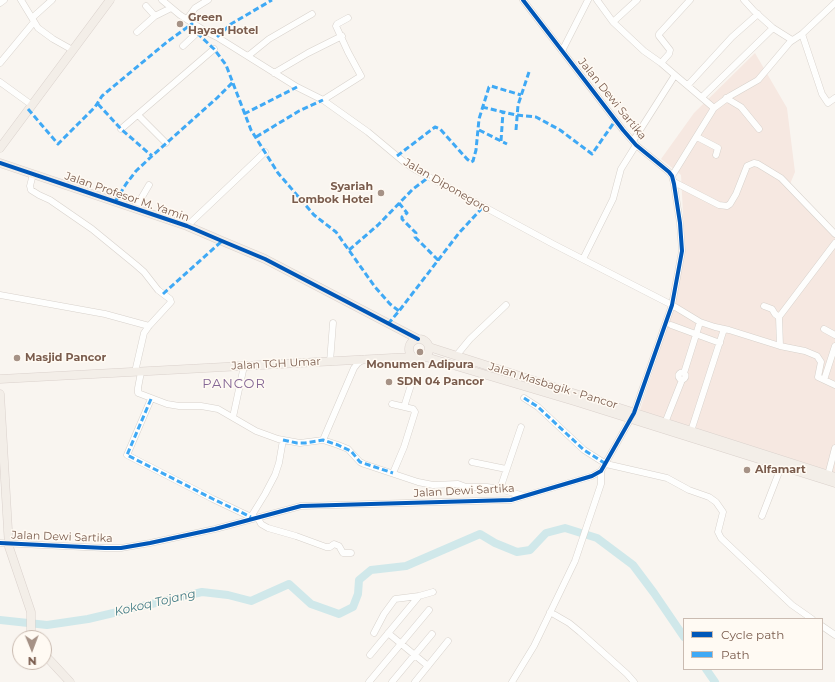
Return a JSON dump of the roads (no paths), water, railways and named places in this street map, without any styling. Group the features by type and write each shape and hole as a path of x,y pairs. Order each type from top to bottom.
{"main road":[{"path":"0,148 28,105 105,0"},
{"path":"0,142 110,0"},
{"name":"Jalan Profesor M. Yamin","path":"0,163 187,226 265,259 418,339"},
{"path":"418,339 426,342 429,347 426,357 418,360 411,357 408,352 412,341 418,339"},
{"name":"Jalan Masbagik - Pancor","path":"429,347 835,483"},
{"name":"Jalan TGH Umar","path":"0,379 411,357"},
{"name":"Jalan Masbagik - Pancor","path":"426,357 633,416 665,423 831,476"},
{"path":"0,394 3,502 11,556 28,602 31,616 31,630"},
{"path":"52,663 70,682"}],"street":[{"path":"0,3 4,0"},
{"path":"21,0 33,20 43,32 69,48"},
{"path":"0,63 33,20 52,0"},
{"name":"Jalan Diponegoro","path":"162,0 171,8 205,31 274,73 323,100 368,132 416,170 672,305 700,322 780,346 805,351 817,356 821,362 818,377 824,380"},
{"path":"187,19 195,8 208,0"},
{"name":"Jalan Dewi Sartika","path":"523,0 634,143 673,179 718,205 727,206 736,194 747,166 754,163 758,164 781,178 835,234"},
{"path":"562,51 588,0"},
{"path":"597,0 613,22 644,51 661,63 714,108"},
{"path":"613,22 637,0"},
{"path":"661,63 669,54 670,50 659,34 690,0"},
{"path":"744,0 773,28 792,40"},
{"path":"512,682 534,646 575,561 601,484 601,471 633,416 672,305 682,251 680,223 673,179 714,108 726,98 758,80 792,40 802,34 835,3"},
{"path":"146,6 155,16"},
{"path":"137,32 155,16 171,8"},
{"path":"248,56 269,39 312,14"},
{"path":"688,85 732,37 758,14"},
{"path":"323,100 361,76 336,25 348,18"},
{"path":"702,97 773,28"},
{"path":"183,46 199,32 205,31"},
{"path":"802,34 824,97 828,103 835,98"},
{"path":"274,73 308,53 342,36"},
{"path":"121,129 214,48"},
{"path":"583,259 612,199 621,169 634,143 675,75"},
{"path":"0,82 28,105"},
{"path":"726,98 741,107 758,129"},
{"path":"138,115 166,143"},
{"path":"697,137 718,148 716,155"},
{"path":"187,226 265,152"},
{"path":"34,174 30,186 31,190 50,200 92,229 144,272 158,290 171,302 144,333 138,372 138,392 151,399 175,406 215,408 222,410 256,431 283,440 297,443 322,440 344,447 364,464 418,482 428,484 450,483 466,487 487,487 526,496"},
{"path":"135,209 149,185"},
{"path":"780,346 779,317 835,243"},
{"path":"0,295 105,314 149,326"},
{"path":"456,356 470,339 506,305"},
{"path":"764,306 772,309 779,317"},
{"path":"665,423 682,380 679,378 679,375 684,373 700,322"},
{"path":"330,362 333,323"},
{"path":"671,325 720,343"},
{"path":"691,431 724,329"},
{"path":"824,329 835,336"},
{"path":"835,346 824,380 835,385"},
{"path":"322,440 354,368 364,359"},
{"path":"232,417 244,366"},
{"path":"404,407 411,385"},
{"path":"524,398 538,407 584,450 606,464 667,478 689,490 709,497 716,502 723,512 718,532 721,538 792,605 811,618"},
{"path":"151,399 127,455 250,519 275,475 279,463 283,440"},
{"path":"392,404 413,409 414,412 404,447 393,473"},
{"path":"500,489 521,427"},
{"path":"831,476 835,448"},
{"path":"472,462 506,469"},
{"path":"762,516 781,466"},
{"name":"Jalan Dewi Sartika","path":"0,543 121,548 150,543 258,518 306,505 506,500 526,496 592,476 601,471"},
{"path":"258,518 261,524 270,529 296,536 326,547 330,547 334,544 339,546 343,553 351,553"},
{"path":"374,633 384,614 395,599 419,596 433,592"},
{"path":"370,655 419,596"},
{"path":"369,682 429,610"},
{"path":"550,612 580,632 634,682"},
{"path":"823,627 835,635"},
{"path":"388,633 428,666"},
{"path":"392,682 432,634"},
{"path":"415,682 448,641"}],"waterway":[{"name":"Kokoq Tojang","path":"0,620 47,625 88,619 202,592 228,595 251,601 289,584 311,604 339,614 353,607 358,594 359,580 371,570 406,566 480,534 495,543 517,552 530,550 546,533 565,528 597,538 633,565 683,636"},
{"name":"Kokoq Tojang","path":"707,670 715,682"}],"place":[{"name":"Green Hayaq Hotel","path":"180,24"},
{"name":"Syariah Lombok Hotel","path":"381,193"},
{"name":"Monumen Adipura","path":"420,352"},
{"name":"Masjid Pancor","path":"17,358"},
{"name":"SDN 04 Pancor","path":"389,382"},
{"name":"Alfamart","path":"747,470"}],"district":[{"name":"PANCOR","path":"234,384"}]}
